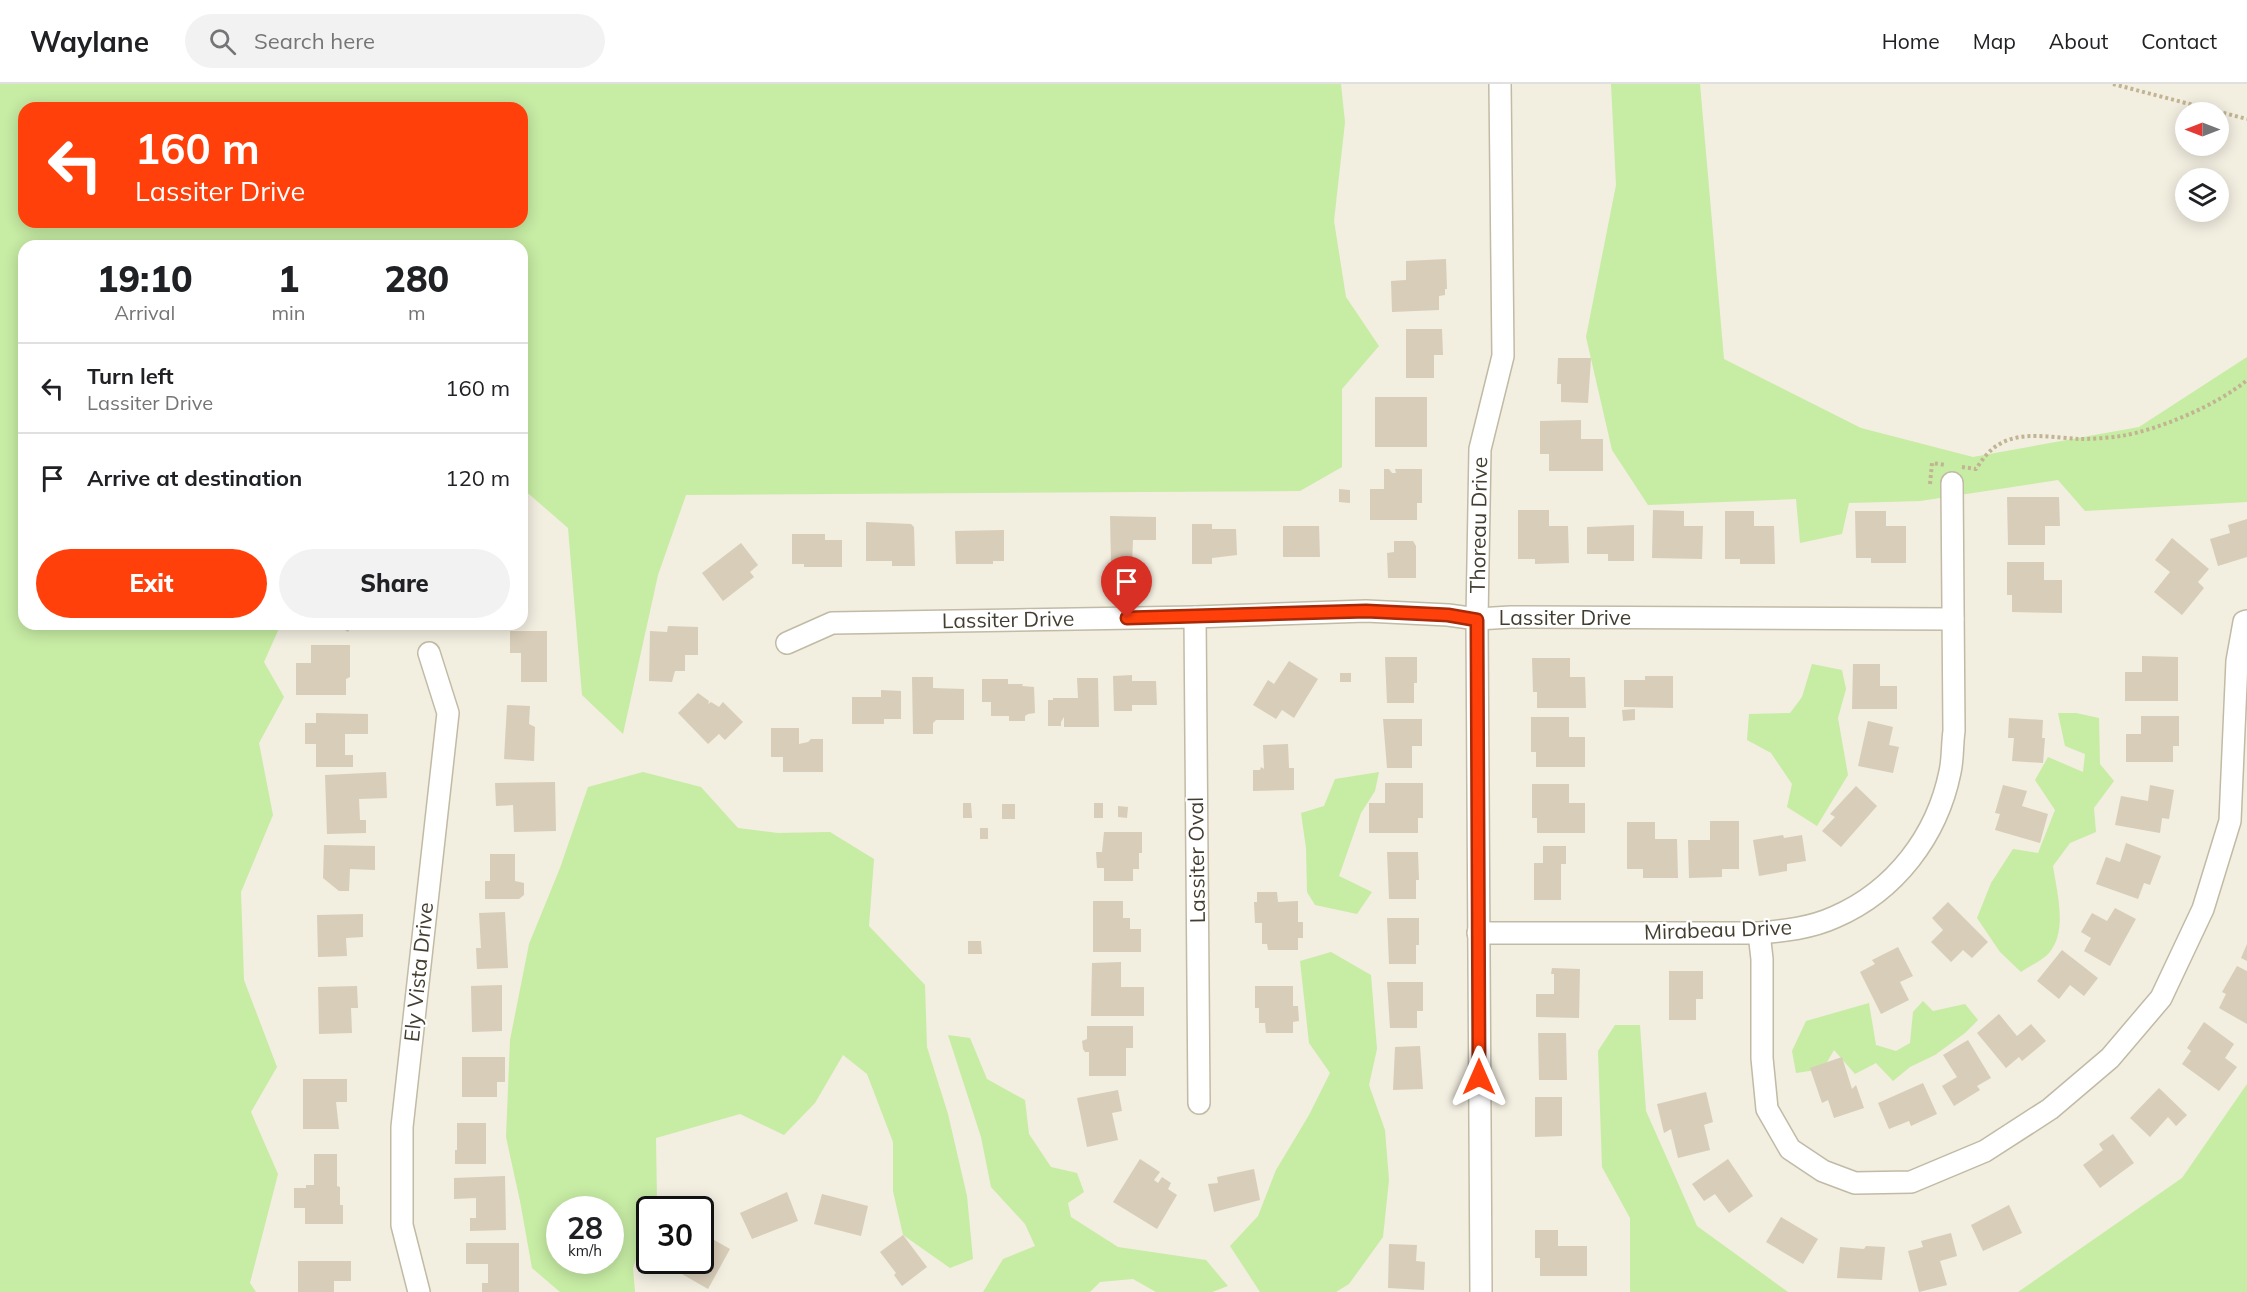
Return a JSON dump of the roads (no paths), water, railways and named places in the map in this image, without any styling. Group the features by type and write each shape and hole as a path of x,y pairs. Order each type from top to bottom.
{"street":[{"name":"Thoreau Drive","path":"1481,1292 1477,620 1480,449 1503,356 1500,84"},
{"name":"Mirabeau Drive","path":"1478,933 1758,933 1792,930 1834,918 1868,900 1900,873 1919,848 1934,821 1944,796 1950,770 1953,731 1952,483"},
{"name":"Lassiter Drive","path":"787,643 832,623 1195,617 1366,611 1448,615 1477,620 1511,616 1953,619"},
{"name":"Lassiter Oval","path":"1195,617 1199,1103"},
{"path":"1758,933 1762,959 1762,1058 1767,1109 1790,1149 1823,1171 1855,1184 1911,1182 1985,1151 2050,1109 2110,1058 2161,998 2203,909 2230,821 2237,661 2245,622"},
{"name":"Ely Vista Drive","path":"419,1292 402,1225 402,1127 448,713 429,653"}]}
